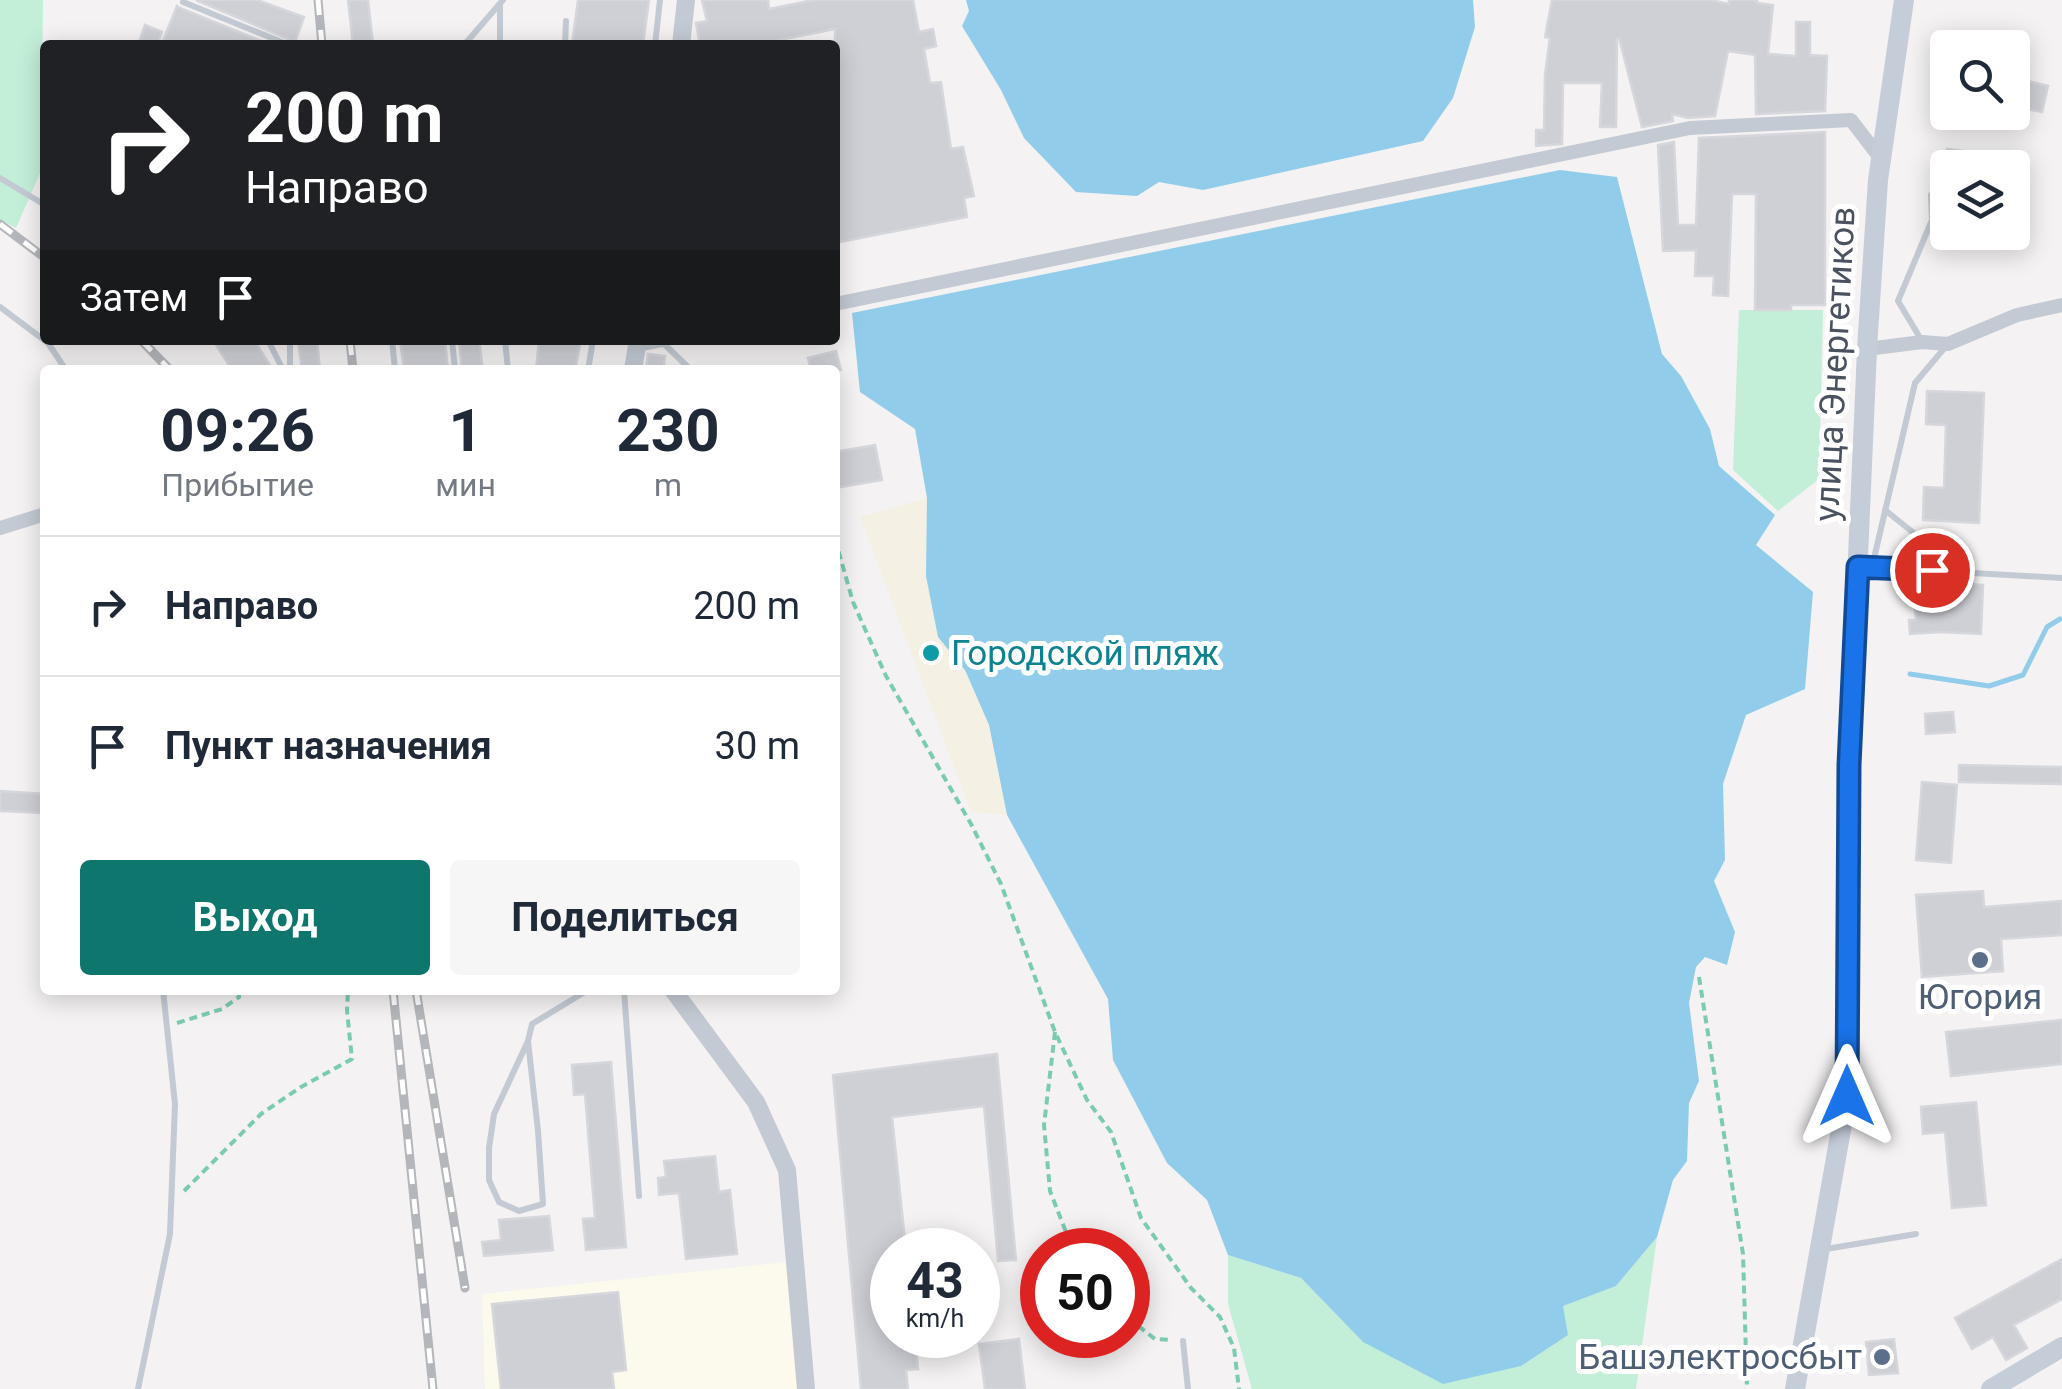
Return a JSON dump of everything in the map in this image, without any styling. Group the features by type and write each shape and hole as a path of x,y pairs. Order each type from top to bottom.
{"main road":[{"name":"улица Энергетиков","path":"1795,1389 1847,1096 1849,765 1865,567 1868,349 1881,159 1904,0"},
{"path":"1991,1389 2062,1347"}],"street":[{"path":"682,40 686,0"},
{"path":"840,303 1690,128 1851,120 1881,159"},
{"path":"1868,349 1922,342 1948,344 2017,315 2062,305"},
{"path":"0,528 40,516"},
{"path":"677,995 756,1102 787,1170 806,1389"}],"lane":[{"path":"656,40 660,0"},
{"path":"468,40 501,1"},
{"path":"500,40 501,1"},
{"path":"183,2 277,40"},
{"path":"565,40 566,21"},
{"path":"0,178 40,202"},
{"path":"1922,342 1898,301 1930,225"},
{"path":"0,307 40,336"},
{"path":"1948,344 1915,384 1885,510 1865,567 2062,578"},
{"path":"666,345 686,365"},
{"path":"1885,510 1962,572"},
{"path":"138,1389 170,1234 174,1104 164,995"},
{"path":"528,1041 542,1204 519,1211 500,1202 489,1180 494,1114 532,1024 580,995"},
{"path":"624,995 638,1196"},
{"path":"1820,1250 1916,1234"},
{"path":"1183,1340 1188,1389"}],"path":[{"path":"840,556 853,602 886,676 1001,884 1055,1032 1087,1100 1111,1132 1141,1218 1191,1288 1220,1317 1234,1348 1239,1389"},
{"path":"1699,976 1743,1254 1747,1389"},
{"path":"167,1024 222,1009 239,995"},
{"path":"171,1204 260,1114 352,1059 348,995"},
{"path":"1055,1032 1044,1125 1050,1191 1064,1228"},
{"path":"1150,1335 1155,1339 1183,1340"}],"shaded area":[{"path":"787,1262 797,1389 485,1389 482,1294"}],"green space":[{"path":"0,0 43,0 40,173 16,228 0,220"},
{"path":"1739,310 1823,310 1819,479 1778,511 1733,470"},
{"path":"1657,1237 1636,1389 1252,1389 1228,1304 1228,1255 1301,1278 1363,1342 1562,1306 1616,1286"}],"sand":[{"name":"Городской пляж","path":"927,498 926,576 938,637 965,670 989,725 1007,815 971,812 860,517"}],"water":[{"path":"966,0 1473,0 1475,27 1453,98 1423,141 1203,190 1159,182 1137,196 1076,192 1024,138 1001,90 962,26 969,11"},
{"path":"1560,170 1617,177 1662,354 1681,376 1710,429 1719,466 1775,515 1756,545 1813,592 1805,689 1746,715 1723,784 1725,860 1714,881 1735,932 1727,965 1705,957 1696,967 1689,1003 1699,1081 1689,1103 1687,1161 1673,1180 1657,1237 1616,1286 1563,1306 1568,1335 1521,1366 1443,1384 1363,1342 1301,1278 1228,1255 1207,1200 1167,1163 1113,1060 1108,999 1007,815 989,725 965,670 938,637 926,576 927,498 915,429 860,392 852,313"}],"building":[{"path":"196,0 257,0 304,17 296,40"},
{"path":"348,0 368,0 372,40 352,40"},
{"path":"578,0 649,0 644,40 573,40"},
{"path":"702,0 768,0 769,9 814,0 913,0 919,32 933,29 936,46 924,49 930,83 941,82 951,149 963,147 974,196 964,198 967,217 840,242 840,40 835,40 835,29 780,40 699,40 696,23 707,21"},
{"path":"1552,0 1710,0 1729,4 1729,0 1757,0 1773,5 1768,54 1796,56 1796,22 1810,22 1810,55 1827,56 1825,111 1756,114 1755,55 1728,51 1715,116 1688,118 1672,114 1673,121 1642,127 1619,38 1616,127 1600,127 1602,83 1563,83 1562,144 1536,146 1536,130 1544,130 1550,38 1545,37"},
{"path":"177,6 259,40 163,40"},
{"path":"145,25 162,32 159,40 140,40"},
{"path":"2030,82 2048,86 2042,112 2030,110"},
{"path":"1825,132 1825,305 1755,310 1756,194 1732,194 1728,296 1713,295 1714,276 1695,276 1696,250 1663,251 1658,145 1674,142 1678,225 1696,225 1699,138"},
{"path":"216,345 257,345 270,365 229,365"},
{"path":"299,345 318,345 320,365 301,365"},
{"path":"401,345 446,345 448,365 403,365"},
{"path":"460,345 480,345 482,365 462,365"},
{"path":"538,345 580,345 576,365 536,365"},
{"path":"836,351 840,365 810,365 808,358"},
{"path":"648,354 665,356 664,365 647,365"},
{"path":"1927,391 1984,393 1979,523 1923,520 1924,487 1944,488 1946,425 1926,424"},
{"path":"875,445 882,480 840,487 840,451"},
{"path":"1948,583 1983,585 1981,634 1910,634 1909,620 1916,620 1913,592 1948,590"},
{"path":"1953,712 1955,732 1926,734 1925,714"},
{"path":"1959,765 2062,767 2062,784 1959,782"},
{"path":"1922,782 1957,785 1951,863 1916,860"},
{"path":"0,791 40,794 40,813 0,811"},
{"path":"1983,891 1984,907 2062,901 2062,935 2001,939 2003,971 1922,977 1916,895"},
{"path":"2062,1020 2062,1064 1951,1076 1946,1032"},
{"path":"997,1054 1016,1260 1000,1261 1000,1228 995,1228 984,1106 892,1117 904,1228 870,1228 870,1358 917,1358 918,1369 906,1370 908,1389 861,1389 833,1075"},
{"path":"611,1062 626,1247 586,1250 583,1219 595,1218 585,1094 574,1095 572,1065"},
{"path":"1976,1102 1986,1205 1952,1208 1945,1132 1923,1134 1921,1107"},
{"path":"715,1156 719,1192 730,1190 737,1254 686,1259 679,1193 659,1195 658,1178 666,1177 664,1161"},
{"path":"549,1216 553,1250 484,1256 482,1242 501,1240 499,1220"},
{"path":"2062,1259 2062,1299 2014,1325 2027,1348 2006,1360 1993,1337 1972,1349 1955,1318"},
{"path":"618,1292 626,1370 612,1372 614,1389 501,1389 492,1304"},
{"path":"1019,1339 1025,1389 985,1389 981,1358 1000,1358 1000,1341"},
{"name":"Башэлектросбыт","path":"1894,1339 1898,1373 1869,1375 1866,1342"}],"waterway":[{"path":"1910,674 1989,686 2023,675 2047,627 2060,619"}],"railway":[{"path":"318,0 322,40"},
{"path":"0,224 40,254"},
{"path":"146,345 165,365"},
{"path":"350,345 352,365"},
{"path":"394,995 433,1389"},
{"path":"417,995 465,1288"}],"place":[{"name":"Городской пляж","path":"931,653"},
{"name":"Югория","path":"1980,960"},
{"name":"Башэлектросбыт","path":"1882,1357"}],"route":[{"path":"1847,1096 1849,765 1858,567 1932,570"}]}
